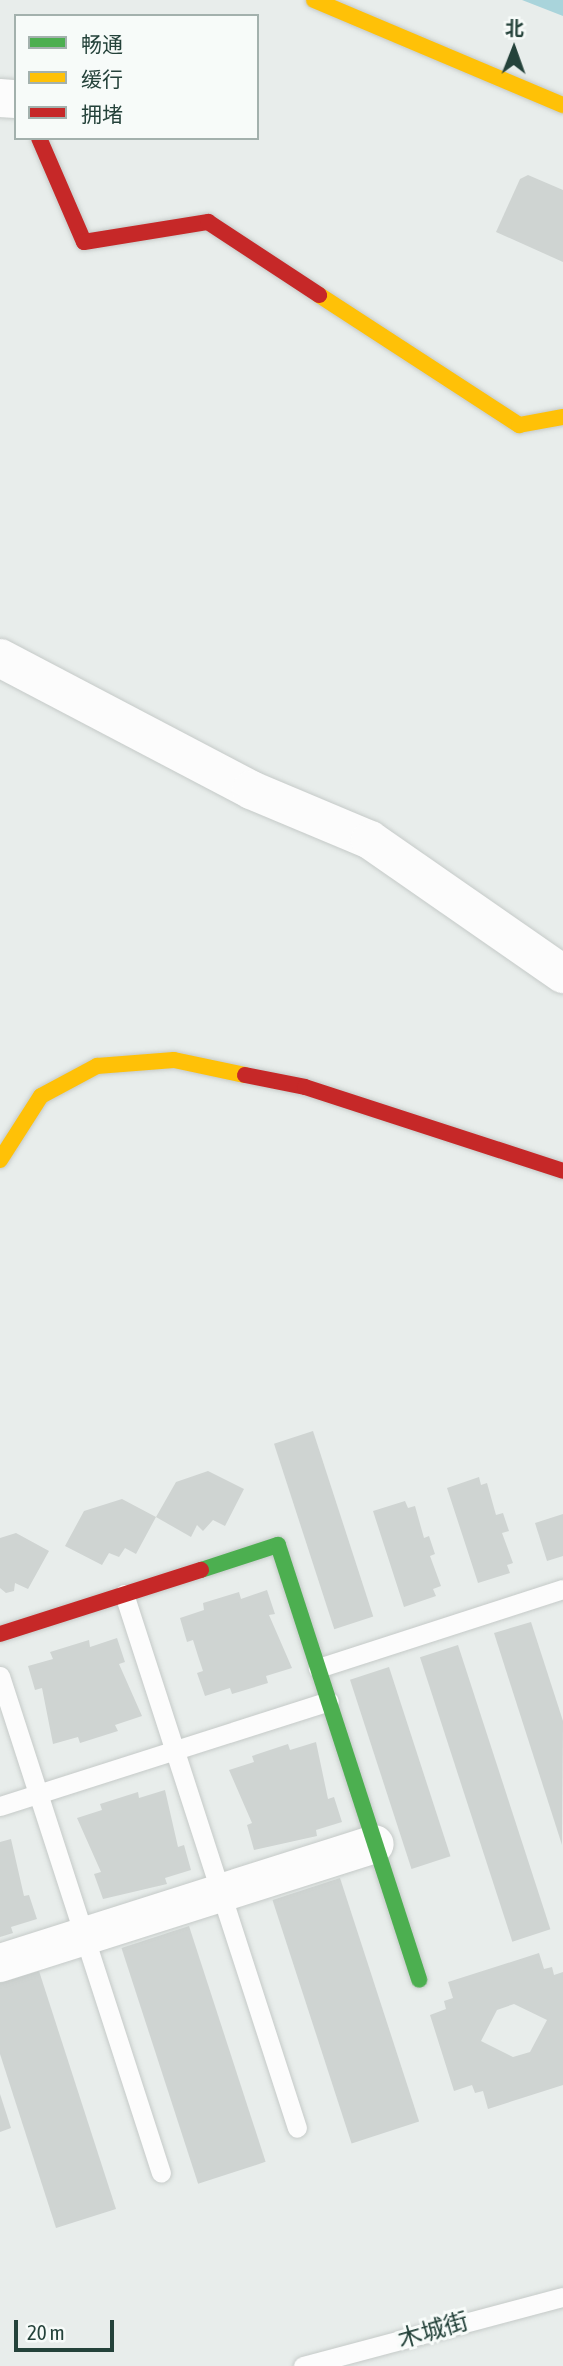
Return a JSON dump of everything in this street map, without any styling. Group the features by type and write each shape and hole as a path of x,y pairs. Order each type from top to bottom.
{"street":[{"path":"314,0 563,105"},
{"path":"40,140 84,242 208,222 519,425 563,417"},
{"path":"0,658 251,790 370,840 563,974"},
{"path":"0,1160 41,1096 97,1066 174,1060 305,1087 563,1171"},
{"path":"0,1634 278,1545 419,1980"},
{"path":"0,1963 375,1843"}],"lane":[{"path":"318,1668 563,1589"},
{"path":"124,1594 296,2128"},
{"path":"0,1676 161,2173"},
{"path":"0,1806 329,1701"},
{"name":"木城街","path":"303,2366 563,2297"}],"water":[{"path":"522,0 563,0 563,16"}],"building":[{"path":"528,175 563,190 563,262 496,232 520,179"},
{"path":"313,1431 373,1616 334,1629 274,1444"},
{"path":"208,1471 244,1489 225,1526 213,1520 203,1531 197,1525 191,1537 156,1517 176,1482"},
{"path":"479,1477 481,1485 487,1483 496,1515 503,1513 509,1531 502,1533 513,1563 507,1565 510,1573 478,1583 447,1488"},
{"path":"122,1499 156,1517 136,1554 125,1548 119,1557 109,1553 102,1565 65,1546 84,1511"},
{"path":"405,1501 408,1508 415,1506 424,1538 429,1536 435,1554 430,1556 441,1586 433,1589 436,1596 404,1607 373,1511"},
{"path":"563,1514 563,1556 547,1561 535,1523"},
{"path":"16,1533 49,1551 28,1589 15,1583 14,1591 6,1593 0,1588 0,1538"},
{"path":"267,1590 275,1614 269,1615 292,1668 266,1676 268,1683 232,1694 230,1688 205,1696 197,1673 203,1671 193,1640 187,1642 180,1618 204,1610 203,1603 239,1592 241,1599"},
{"path":"531,1622 563,1721 562,1845 494,1633"},
{"path":"117,1638 125,1662 119,1664 142,1716 115,1725 118,1731 80,1743 78,1737 53,1744 42,1688 35,1690 28,1666 53,1659 50,1652 89,1640 90,1647"},
{"path":"458,1645 550,1929 512,1942 420,1657"},
{"path":"389,1667 450,1856 412,1869 350,1680"},
{"path":"316,1742 328,1799 334,1797 342,1822 316,1830 317,1836 254,1850 247,1825 252,1823 229,1770 254,1762 252,1756 288,1744 290,1750"},
{"path":"165,1790 178,1847 184,1845 191,1870 165,1878 167,1884 103,1899 94,1874 101,1872 77,1818 102,1810 100,1804 138,1792 139,1798"},
{"path":"11,1839 24,1896 29,1895 37,1919 11,1927 13,1933 0,1937 0,1842"},
{"path":"340,1878 419,2121 352,2143 272,1900"},
{"path":"189,1926 266,2162 198,2184 121,1948"},
{"path":"539,1953 544,1969 552,1967 554,1975 563,1972 563,2085 488,2109 483,2091 475,2093 472,2085 454,2091 430,2015 446,2009 444,2001 453,1998 448,1982","holes":["514,2004 547,2020 530,2052 513,2057 481,2041 497,2010"]},
{"path":"39,1971 116,2209 56,2228 0,2054 0,1983"},
{"path":"0,2094 11,2128 0,2132"}],"traffic: fast":[{"path":"201,1570 278,1545 419,1980"}],"traffic: slow":[{"path":"314,0 563,105"},
{"path":"319,295 519,425 563,417"},
{"path":"0,1160 41,1096 97,1066 174,1060 245,1075"}],"traffic: jam":[{"path":"40,140 84,242 208,222 319,295"},
{"path":"245,1075 305,1087 563,1171"},
{"path":"0,1634 201,1570"}]}
